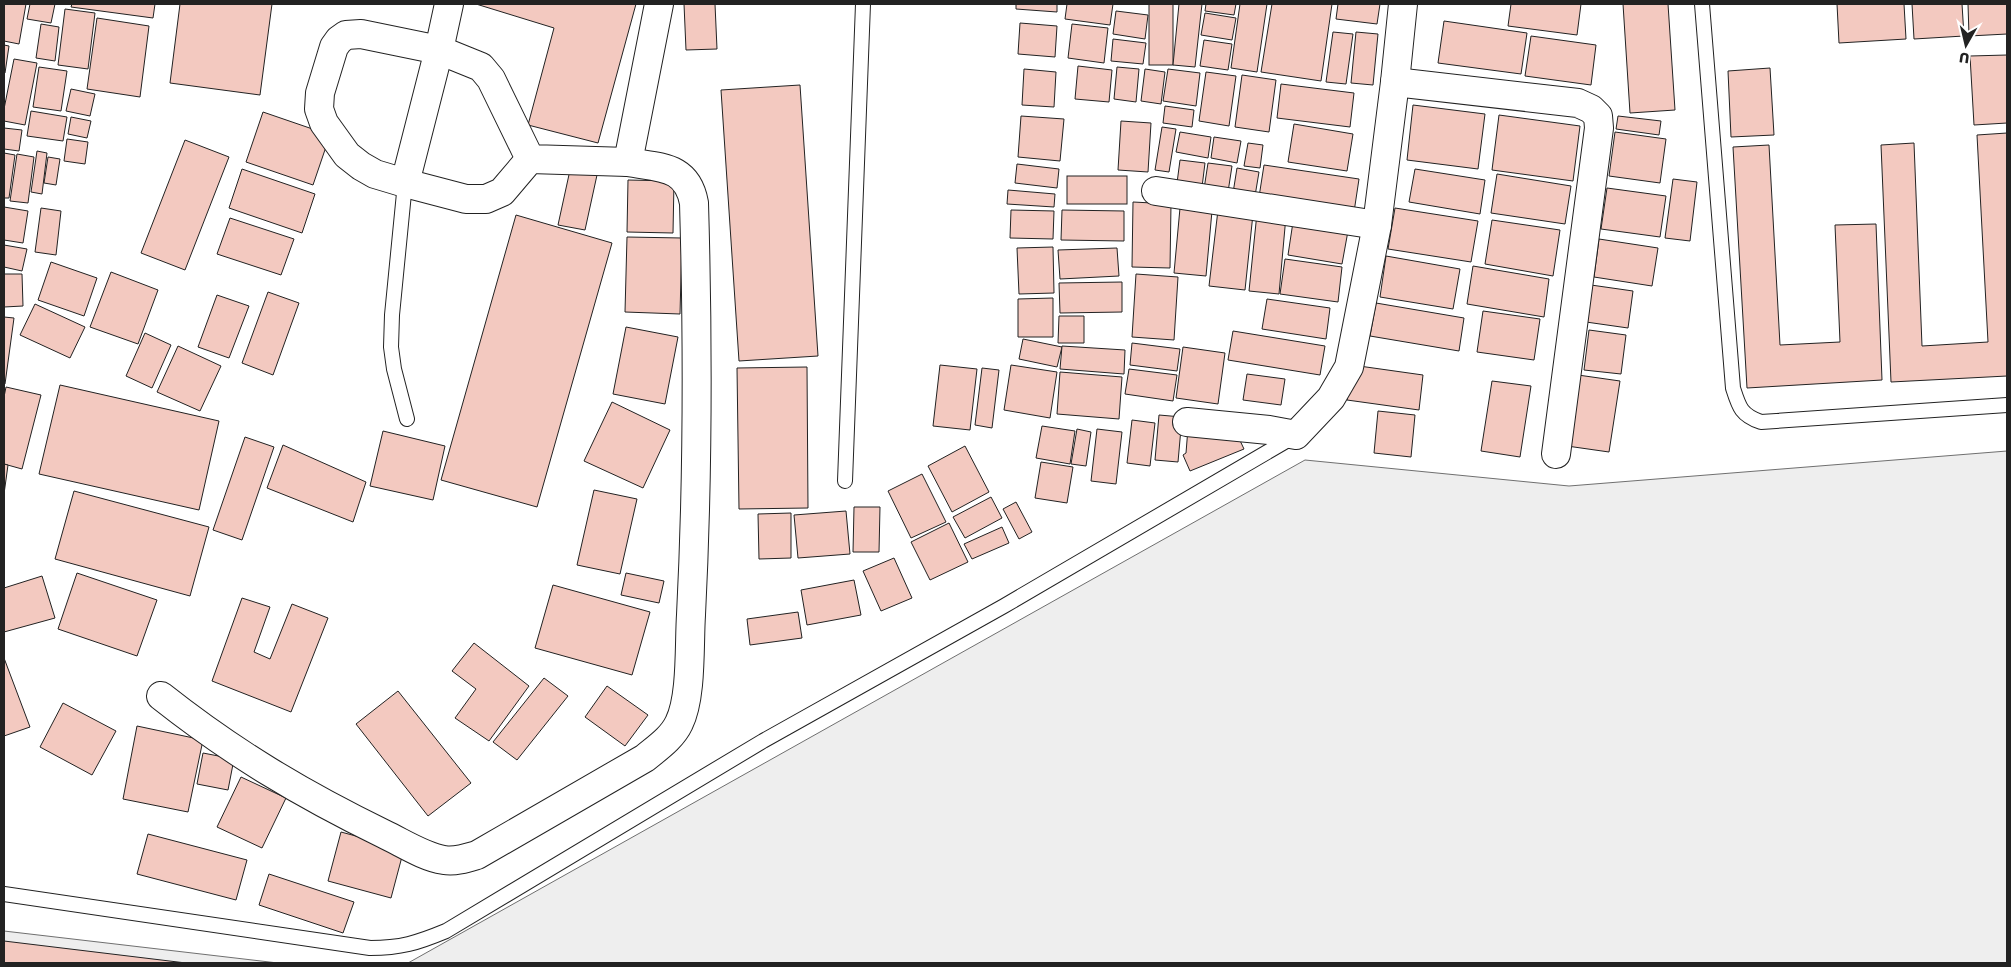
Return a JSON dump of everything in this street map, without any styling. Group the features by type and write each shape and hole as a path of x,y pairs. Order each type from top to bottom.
{"street":[{"path":"405,183 449,4"},
{"path":"628,162 658,4"},
{"path":"1187,422 1269,430 1296,435 1331,398 1349,367 1377,225 1403,4"},
{"path":"361,34 439,50 472,62 487,73 530,159 502,192 486,199 466,199 405,183 375,174 361,166 347,155 324,123 319,109 320,94 334,47 346,35 361,34"},
{"path":"1395,82 1578,103 1591,109 1598,116 1598,138 1556,454"},
{"path":"161,696 205,731 271,774 339,812 426,854 444,860 462,860 477,855 645,758 668,739 679,723 686,694 693,570 698,335 692,190 685,179 676,172 628,162 530,159"},
{"path":"1156,191 1377,225"}],"lane":[{"path":"845,482 864,4"},
{"path":"1702,4 1733,388 1740,408 1749,418 1761,422 2007,405"},
{"path":"405,183 392,315 391,346 394,369 407,419"},
{"path":"4,894 370,948 394,948 418,942 446,931 763,741 1004,606 1296,435"}],"shaded area":[{"path":"2007,451 2007,963 408,963 1305,460 1569,486"},
{"path":"4,931 278,963 4,963"}],"building":[{"path":"4,4 26,4 19,44 4,41"},
{"path":"30,4 55,4 51,23 27,19"},
{"path":"72,4 155,4 153,18 71,7"},
{"path":"180,4 272,4 260,95 170,83"},
{"path":"476,4 636,4 598,143 528,125 554,28"},
{"path":"684,4 715,4 717,49 686,50"},
{"path":"1016,4 1057,4 1057,12 1016,9"},
{"path":"1067,4 1113,4 1110,25 1065,19"},
{"path":"1149,4 1173,4 1173,65 1149,65"},
{"path":"1179,4 1202,4 1195,67 1173,65"},
{"path":"1206,4 1236,4 1234,15 1205,11"},
{"path":"1240,4 1267,4 1257,72 1231,68"},
{"path":"1272,4 1332,4 1321,81 1261,72"},
{"path":"1338,4 1380,4 1377,24 1336,19"},
{"path":"1511,4 1581,4 1577,35 1508,26"},
{"path":"1623,4 1668,4 1675,110 1630,113"},
{"path":"1837,4 1904,4 1906,39 1839,43"},
{"path":"1912,4 1962,4 1964,36 1914,39"},
{"path":"1968,4 2007,4 2007,34 1969,36"},
{"path":"65,9 95,13 88,69 58,65"},
{"path":"1116,11 1148,15 1145,39 1113,34"},
{"path":"1205,13 1236,18 1232,40 1201,35"},
{"path":"97,18 149,26 140,97 87,89"},
{"path":"1444,21 1527,33 1521,74 1438,63"},
{"path":"1020,23 1057,26 1055,57 1018,54"},
{"path":"41,24 59,27 55,61 36,58"},
{"path":"1072,24 1108,28 1104,63 1068,58"},
{"path":"1333,32 1353,34 1346,84 1326,82"},
{"path":"1356,32 1378,34 1373,85 1351,83"},
{"path":"1531,36 1596,45 1591,85 1525,76"},
{"path":"1113,39 1146,43 1143,64 1111,61"},
{"path":"1204,40 1232,44 1228,70 1200,66"},
{"path":"4,45 9,46 5,73 4,72"},
{"path":"2007,55 2007,123 1974,125 1970,56"},
{"path":"14,59 37,63 25,125 4,121 4,109"},
{"path":"1078,66 1112,70 1109,102 1075,99"},
{"path":"39,67 67,71 61,111 33,107"},
{"path":"1117,67 1139,69 1136,102 1114,99"},
{"path":"1770,68 1774,135 1731,137 1728,71"},
{"path":"1024,69 1056,72 1054,107 1022,105"},
{"path":"1145,69 1165,72 1161,104 1141,101"},
{"path":"1168,69 1200,73 1196,106 1163,101"},
{"path":"1206,72 1236,76 1229,126 1199,121"},
{"path":"1242,75 1276,80 1269,132 1235,127"},
{"path":"1281,84 1354,93 1350,127 1277,118"},
{"path":"800,85 818,356 739,361 721,90"},
{"path":"71,89 95,94 90,116 66,111"},
{"path":"1413,105 1485,114 1478,169 1407,160"},
{"path":"1165,106 1194,110 1192,127 1163,123"},
{"path":"31,111 67,117 63,141 27,136"},
{"path":"263,112 330,135 313,185 246,162"},
{"path":"1499,115 1580,126 1573,181 1492,170"},
{"path":"1021,116 1064,119 1060,161 1018,157"},
{"path":"1618,116 1661,121 1659,135 1616,129"},
{"path":"71,117 91,121 87,138 68,134"},
{"path":"1121,121 1151,123 1148,172 1118,170"},
{"path":"1294,124 1353,134 1347,171 1288,162"},
{"path":"1162,127 1176,129 1169,172 1155,170"},
{"path":"4,128 22,130 19,151 4,149"},
{"path":"1180,132 1211,137 1208,158 1176,152"},
{"path":"1615,132 1666,139 1660,183 1609,176"},
{"path":"2007,133 2007,376 1891,382 1881,145 1914,143 1922,346 1988,342 1977,135"},
{"path":"1214,137 1241,141 1237,163 1211,158"},
{"path":"67,139 88,142 85,164 64,161"},
{"path":"185,140 229,157 185,270 141,253"},
{"path":"1248,143 1263,145 1260,168 1244,166"},
{"path":"1769,145 1780,345 1840,342 1835,225 1876,224 1882,380 1747,388 1733,147"},
{"path":"37,151 47,153 42,194 31,192"},
{"path":"4,153 15,155 9,198 4,198"},
{"path":"17,154 34,157 28,203 10,201"},
{"path":"48,157 60,159 56,185 44,183"},
{"path":"1180,160 1205,163 1202,187 1177,183"},
{"path":"1208,163 1232,166 1228,192 1204,189"},
{"path":"1017,164 1059,169 1057,188 1015,183"},
{"path":"1264,165 1359,179 1354,212 1259,197"},
{"path":"1237,168 1259,172 1255,196 1233,193"},
{"path":"242,169 315,194 302,233 229,208"},
{"path":"1415,169 1485,180 1480,214 1409,202"},
{"path":"570,170 597,175 585,230 558,225"},
{"path":"1497,174 1571,186 1565,224 1491,213"},
{"path":"1067,176 1127,176 1127,204 1067,204"},
{"path":"1673,179 1697,182 1690,241 1665,238"},
{"path":"628,180 674,181 673,233 627,232"},
{"path":"1607,188 1666,196 1660,237 1601,229"},
{"path":"1008,190 1055,194 1054,207 1007,204"},
{"path":"1133,202 1171,204 1170,268 1132,267"},
{"path":"4,207 28,211 23,243 4,240"},
{"path":"41,208 61,211 56,255 35,252"},
{"path":"1180,208 1212,211 1206,276 1174,273"},
{"path":"1395,208 1478,221 1471,262 1388,249"},
{"path":"1011,210 1054,211 1053,239 1010,238"},
{"path":"1062,210 1124,211 1124,241 1061,240"},
{"path":"1218,210 1253,214 1245,290 1209,286"},
{"path":"1257,213 1286,216 1279,294 1249,291"},
{"path":"516,215 612,243 537,507 441,480"},
{"path":"230,218 294,239 281,275 217,254"},
{"path":"1492,220 1560,230 1553,276 1485,264"},
{"path":"1293,222 1348,231 1342,264 1288,255"},
{"path":"627,237 682,238 680,314 625,312"},
{"path":"1599,239 1658,248 1652,286 1594,277"},
{"path":"4,245 27,249 22,271 4,267"},
{"path":"1053,247 1054,293 1019,294 1017,248"},
{"path":"1117,248 1119,276 1060,279 1058,250"},
{"path":"1386,256 1460,269 1453,309 1380,297"},
{"path":"1285,259 1342,267 1338,302 1280,294"},
{"path":"51,262 97,278 84,316 38,300"},
{"path":"1473,266 1549,279 1544,317 1467,304"},
{"path":"111,272 158,290 138,344 90,327"},
{"path":"4,274 22,274 23,306 4,307"},
{"path":"1136,274 1178,277 1174,340 1132,337"},
{"path":"1122,282 1122,312 1060,313 1059,283"},
{"path":"1591,285 1633,291 1628,328 1586,322"},
{"path":"268,292 299,303 273,375 242,363"},
{"path":"217,295 249,306 229,358 198,347"},
{"path":"1053,298 1053,337 1018,337 1018,299"},
{"path":"1267,299 1330,308 1326,339 1262,329"},
{"path":"1376,303 1464,318 1459,351 1370,336"},
{"path":"35,304 85,327 70,358 20,335"},
{"path":"1483,311 1540,319 1534,360 1477,352"},
{"path":"1059,316 1084,316 1084,343 1058,343"},
{"path":"4,317 14,318 5,384 4,383"},
{"path":"626,327 678,337 665,404 613,394"},
{"path":"1589,330 1626,335 1621,374 1584,370"},
{"path":"1233,331 1325,346 1320,375 1228,360"},
{"path":"145,333 171,345 152,388 126,376"},
{"path":"1023,339 1062,347 1057,367 1019,359"},
{"path":"1132,343 1180,349 1177,371 1130,365"},
{"path":"178,346 221,366 200,411 157,392"},
{"path":"1062,346 1125,350 1124,374 1060,369"},
{"path":"1183,347 1225,353 1218,404 1176,398"},
{"path":"940,365 977,369 970,430 933,426"},
{"path":"1011,365 1057,372 1050,418 1004,410"},
{"path":"1352,365 1423,375 1419,410 1347,400"},
{"path":"807,367 808,508 739,509 737,368"},
{"path":"982,368 999,370 992,428 975,425"},
{"path":"1129,369 1177,375 1173,401 1125,394"},
{"path":"1060,372 1122,377 1119,419 1057,414"},
{"path":"1247,374 1285,379 1281,405 1243,400"},
{"path":"1578,375 1620,381 1609,452 1567,446"},
{"path":"1492,381 1531,386 1520,457 1481,451"},
{"path":"60,385 219,421 199,510 39,474"},
{"path":"6,387 41,395 22,469 4,464 4,397"},
{"path":"612,402 670,430 643,488 584,461"},
{"path":"1378,411 1415,415 1411,457 1374,453"},
{"path":"1159,415 1182,417 1178,462 1155,460"},
{"path":"1132,420 1155,423 1150,466 1127,463"},
{"path":"1042,426 1075,431 1070,464 1036,458"},
{"path":"1188,428 1236,432 1244,449 1190,471 1183,455 1186,453"},
{"path":"1077,429 1091,432 1086,466 1071,464"},
{"path":"1097,429 1122,432 1116,484 1091,481"},
{"path":"383,431 445,446 433,500 370,486"},
{"path":"245,437 274,447 242,540 213,530"},
{"path":"283,445 366,482 353,522 267,488"},
{"path":"965,446 989,492 952,512 928,466"},
{"path":"1041,462 1073,467 1067,503 1035,498"},
{"path":"4,464 8,465 4,494"},
{"path":"922,474 946,522 911,538 888,491"},
{"path":"594,490 637,499 620,574 577,565"},
{"path":"74,491 209,527 190,596 55,559"},
{"path":"991,497 1002,518 965,538 953,517"},
{"path":"1016,502 1032,532 1019,539 1003,509"},
{"path":"854,507 880,507 879,552 853,552"},
{"path":"846,511 850,554 798,558 794,515"},
{"path":"791,513 791,558 759,559 758,514"},
{"path":"949,523 968,562 930,580 911,542"},
{"path":"1002,527 1009,543 972,559 964,544"},
{"path":"894,558 912,598 881,611 863,571"},
{"path":"77,573 157,600 137,656 58,629"},
{"path":"626,573 664,581 659,603 621,595"},
{"path":"42,576 55,618 4,632 4,588"},
{"path":"854,580 861,615 807,625 801,590"},
{"path":"553,585 650,612 632,675 535,648"},
{"path":"242,598 270,607 254,652 270,659 292,604 328,618 291,712 212,681"},
{"path":"798,612 802,638 750,645 747,619"},
{"path":"474,643 529,686 489,741 455,718 476,689 452,671"},
{"path":"4,658 30,727 4,736"},
{"path":"544,678 568,696 517,760 493,742"},
{"path":"607,686 648,715 625,746 585,717"},
{"path":"398,691 471,783 428,816 356,724"},
{"path":"63,703 116,731 92,775 40,747"},
{"path":"137,726 203,740 188,812 123,799"},
{"path":"203,753 234,759 228,790 197,784"},
{"path":"241,777 286,798 262,848 217,827"},
{"path":"341,832 404,849 391,898 328,881"},
{"path":"148,834 247,860 236,900 137,874"},
{"path":"269,874 354,902 343,933 259,905"},
{"path":"4,941 186,963 4,963"}]}
